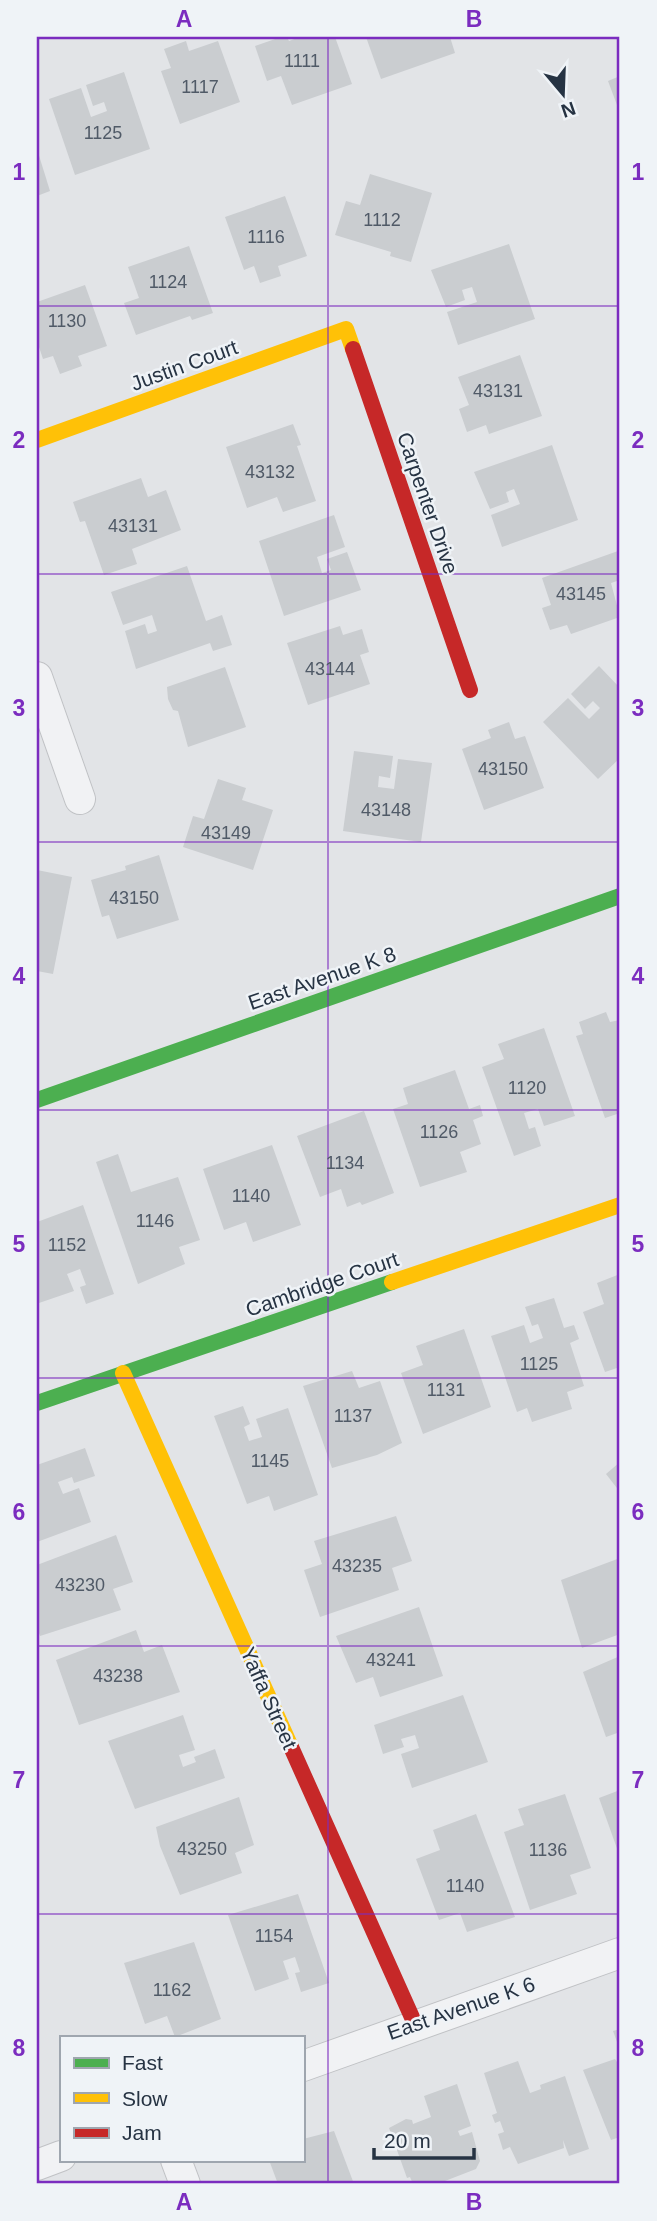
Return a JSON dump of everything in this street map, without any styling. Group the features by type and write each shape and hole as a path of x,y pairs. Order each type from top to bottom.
{"street":[{"name":"Justin Court","path":"37,440 346,329"},
{"name":"Carpenter Drive","path":"346,329 470,690"},
{"path":"37,677 80,799"},
{"name":"East Avenue K 8","path":"37,1100 620,896"},
{"name":"Cambridge Court","path":"37,1404 620,1205"},
{"name":"Yaffa Street","path":"123,1373 415,2024"},
{"name":"East Avenue K 6","path":"304,2066 620,1953"},
{"path":"37,2165 60,2156"},
{"path":"177,2162 185,2184"}],"building":[{"path":"287,37 289,41 300,37 335,37 352,84 292,105 281,76 267,81 255,46"},
{"path":"366,37 450,37 455,53 381,79"},
{"path":"186,41 189,51 218,41 240,102 180,124 161,71 171,68 164,49"},
{"path":"124,72 150,149 75,175 49,99 81,88 91,117 107,111 104,102 93,106 86,85"},
{"path":"620,76 620,113 608,81"},
{"path":"37,149 50,191 37,196"},
{"path":"370,174 432,193 411,262 390,256 391,252 335,235 346,201 360,205"},
{"path":"285,196 307,256 278,266 281,276 260,283 254,266 244,270 225,217"},
{"path":"509,244 535,319 458,345 447,312 477,302 472,287 462,290 465,300 446,307 431,270"},
{"path":"189,246 213,313 192,320 190,316 136,335 124,303 139,298 128,267"},
{"path":"85,285 107,346 78,356 82,366 60,374 53,356 43,359 37,341 37,302"},
{"path":"520,355 542,416 489,434 486,425 467,432 459,409 469,405 458,377"},
{"path":"293,424 301,445 297,446 316,501 283,512 277,497 247,508 226,447"},
{"path":"552,445 578,520 502,547 491,515 520,504 514,489 506,492 509,502 490,509 474,472"},
{"path":"141,478 148,497 166,490 181,530 132,549 137,564 104,575 85,521 80,522 73,502"},
{"path":"334,515 345,547 317,557 322,573 331,570 327,559 347,552 361,590 284,616 259,541"},
{"path":"618,551 620,580 611,583 620,617 571,634 567,625 550,630 542,608 551,605 542,578"},
{"path":"187,566 206,621 222,615 232,645 213,651 210,643 136,669 125,631 145,624 148,634 157,631 152,615 123,625 111,592"},
{"path":"340,626 343,635 362,629 369,652 360,655 370,684 308,705 287,643"},
{"path":"599,666 620,688 620,758 598,779 543,722 568,698 589,719 600,708 593,701 585,709 571,694"},
{"path":"225,667 246,727 188,747 178,711 173,710 168,699 167,687"},
{"path":"509,722 515,739 525,736 544,788 484,810 462,749 491,738 488,730"},
{"path":"354,751 393,756 390,778 379,776 378,787 394,789 398,759 432,763 421,842 343,831"},
{"path":"218,779 246,788 242,800 273,810 253,870 183,847 193,816 204,819"},
{"path":"159,855 179,920 117,939 109,915 102,917 91,880 126,870 125,866"},
{"path":"37,870 72,877 53,974 37,971"},
{"path":"606,1012 610,1022 620,1020 620,1113 605,1118 576,1036 583,1034 579,1022"},
{"path":"544,1028 575,1116 544,1126 538,1109 524,1113 529,1129 535,1127 541,1146 514,1156 482,1067 504,1059 498,1044"},
{"path":"455,1070 469,1109 480,1105 483,1116 473,1120 481,1144 460,1152 467,1172 420,1187 393,1109 408,1104 403,1088"},
{"path":"364,1111 394,1193 362,1205 360,1202 347,1207 341,1189 320,1197 297,1136"},
{"path":"272,1145 301,1225 253,1242 246,1222 224,1230 203,1169"},
{"path":"118,1154 131,1192 178,1177 200,1240 179,1247 185,1264 138,1284 96,1162"},
{"path":"83,1205 114,1294 86,1304 80,1287 86,1285 80,1269 67,1274 74,1291 39,1303 37,1222"},
{"path":"620,1274 620,1367 605,1372 583,1312 604,1304 597,1283"},
{"path":"554,1298 564,1328 574,1325 579,1339 570,1343 584,1386 567,1392 572,1409 532,1422 527,1408 517,1412 491,1336 524,1325 530,1343 543,1338 538,1324 532,1326 525,1307"},
{"path":"464,1329 491,1407 423,1434 401,1373 423,1365 416,1346"},
{"path":"352,1371 359,1388 380,1381 402,1443 377,1455 332,1468 303,1386"},
{"path":"243,1406 250,1424 244,1427 249,1441 262,1437 256,1419 288,1408 318,1495 274,1511 269,1496 247,1504 214,1416"},
{"path":"85,1448 95,1476 74,1483 72,1477 58,1482 63,1494 79,1488 91,1522 37,1542 37,1465"},
{"path":"620,1462 620,1492 606,1474"},
{"path":"396,1516 412,1561 392,1568 399,1590 320,1617 304,1570 322,1564 314,1541"},
{"path":"116,1535 133,1582 113,1589 121,1610 40,1636 37,1627 37,1565"},
{"path":"620,1558 620,1634 582,1648 561,1580"},
{"path":"419,1607 443,1676 380,1697 373,1677 356,1683 336,1636"},
{"path":"136,1630 144,1652 162,1645 180,1692 79,1725 56,1660"},
{"path":"620,1656 620,1732 606,1737 583,1672"},
{"path":"463,1695 488,1762 412,1788 401,1754 419,1748 415,1735 401,1739 404,1747 383,1754 374,1725"},
{"path":"183,1715 195,1750 179,1755 183,1767 196,1762 194,1757 215,1749 225,1778 135,1809 108,1741"},
{"path":"620,1790 620,1857 599,1798"},
{"path":"565,1794 591,1868 570,1875 577,1894 530,1910 504,1832 524,1825 518,1809"},
{"path":"239,1797 254,1845 235,1853 242,1873 180,1895 160,1846 156,1827"},
{"path":"476,1814 515,1917 467,1932 460,1913 439,1920 416,1859 440,1850 433,1830"},
{"path":"298,1894 329,1983 301,1992 295,1973 300,1972 295,1957 283,1961 289,1979 255,1991 228,1915"},
{"path":"194,1942 221,2019 178,2036 175,2036 167,2016 145,2024 124,1963"},
{"path":"620,2029 620,2050 613,2031"},
{"path":"615,2059 620,2061 620,2137 611,2140 583,2070"},
{"path":"518,2061 530,2093 541,2089 540,2085 565,2076 589,2149 569,2156 563,2140 564,2148 518,2164 510,2147 503,2150 498,2134 504,2132 500,2121 495,2123 492,2115 497,2113 484,2073"},
{"path":"457,2084 471,2126 458,2131 460,2136 472,2132 480,2161 476,2169 445,2181 446,2184 413,2184 410,2177 407,2178 389,2128 406,2119 412,2120 413,2124 431,2117 424,2096"},
{"path":"334,2131 354,2184 278,2184 270,2162 304,2162 304,2139"}],"traffic: fast":[{"path":"37,1100 620,896"},
{"path":"37,1403 392,1282"}],"traffic: slow":[{"path":"37,440 346,329 353,349"},
{"path":"392,1282 620,1205"},
{"path":"123,1373 291,1747"}],"traffic: jam":[{"path":"353,349 470,690"},
{"path":"291,1747 415,2024"}]}
